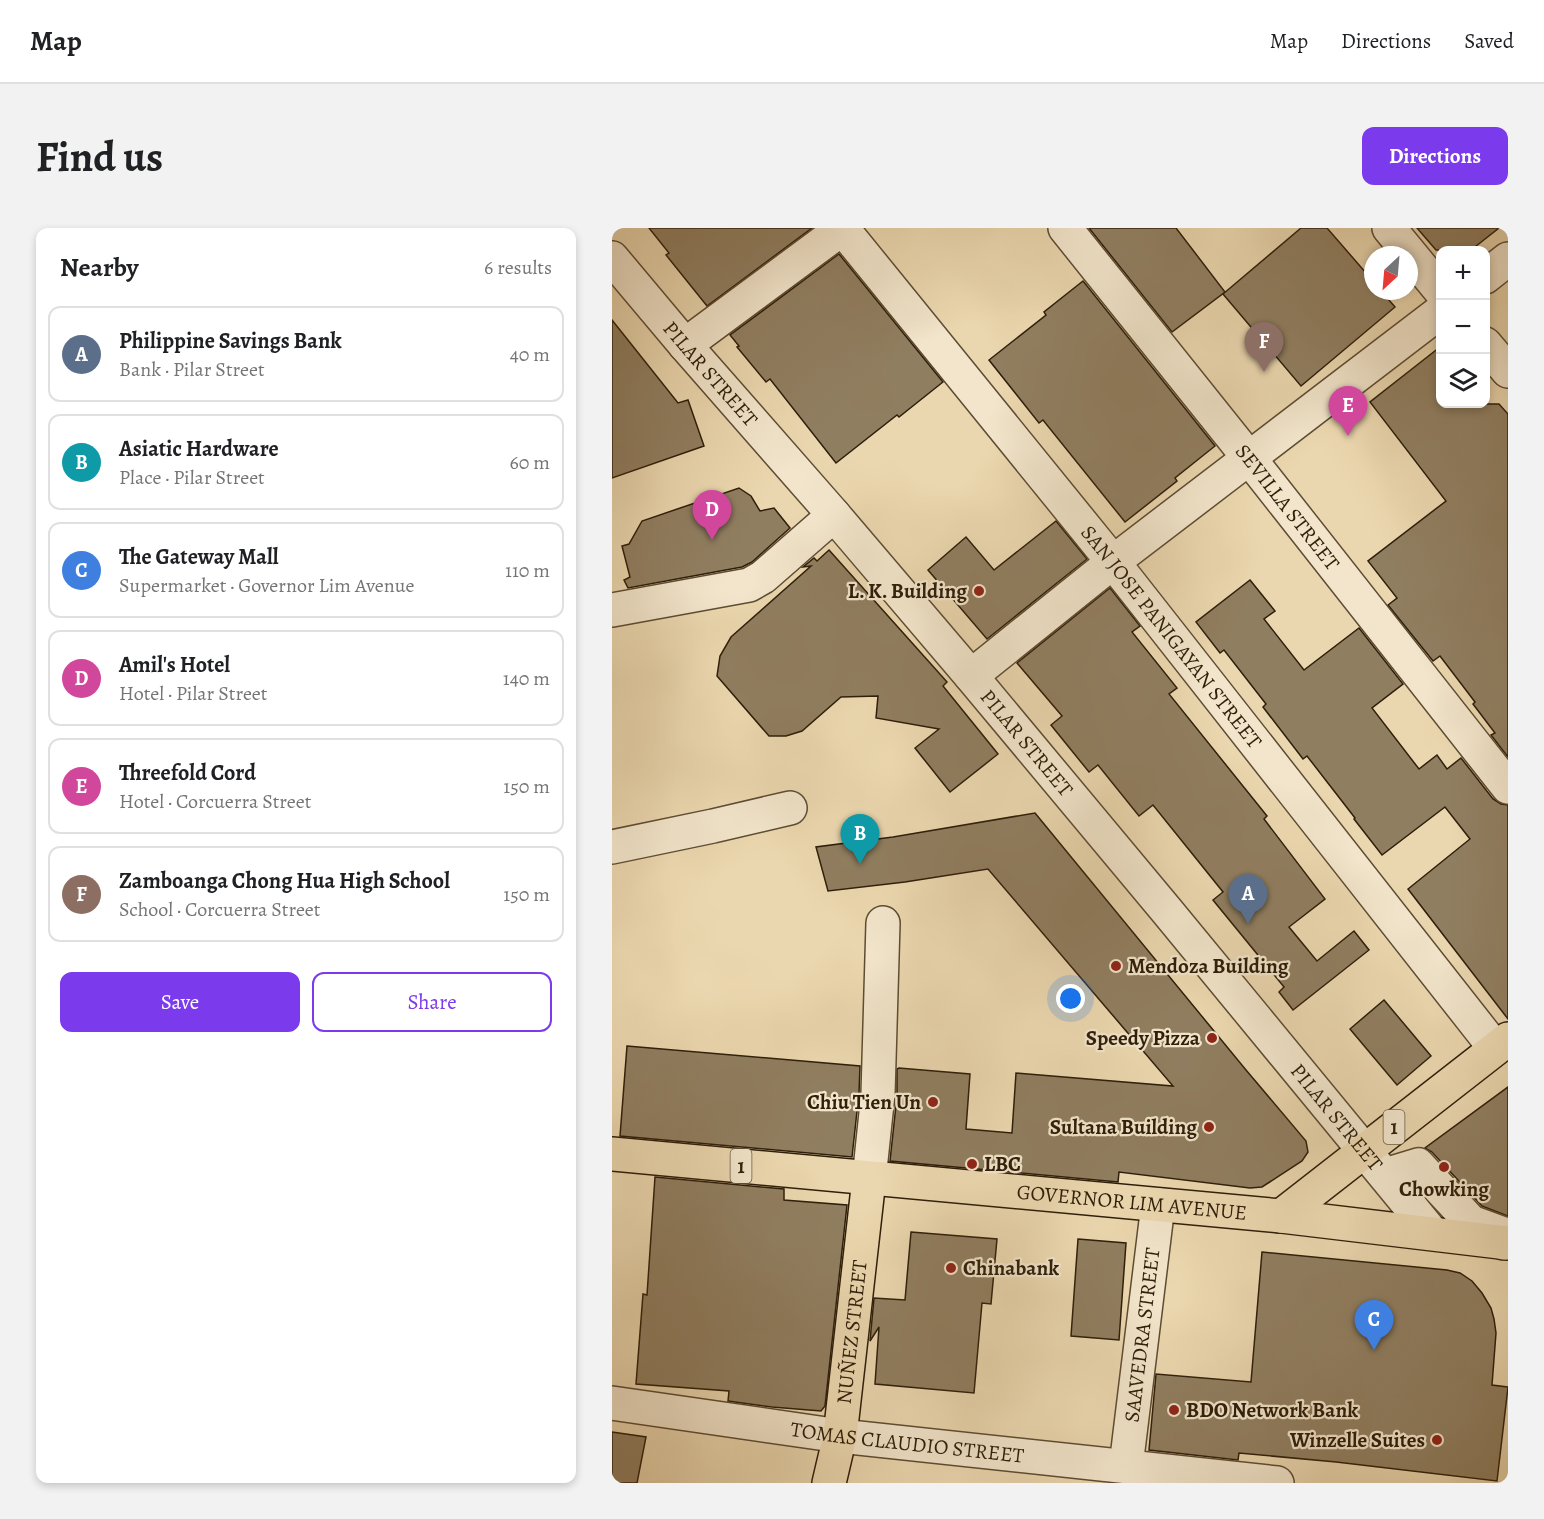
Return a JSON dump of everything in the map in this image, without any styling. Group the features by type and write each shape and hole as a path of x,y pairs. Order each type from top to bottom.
{"main road":[{"name":"1","path":"1281,1216 1375,1163 1502,1044"},
{"name":"GOVERNOR LIM AVENUE","path":"612,1154 1281,1216 1506,1243"},
{"name":"NUÑEZ STREET","path":"829,1483 840,1436 869,1179"}],"street":[{"path":"686,345 843,228"},
{"name":"SAN JOSE PANIGAYAN STREET","path":"843,228 1502,1044"},
{"name":"SEVILLA STREET","path":"1065,228 1508,788"},
{"path":"1389,228 1436,285"},
{"name":"PILAR STREET","path":"612,258 971,676 1432,1233"},
{"path":"1490,273 1508,259"},
{"path":"971,676 1113,562 1436,315"},
{"path":"1490,350 1508,371"},
{"path":"612,610 749,585 764,577 834,515"},
{"path":"612,847 790,808"},
{"path":"869,1179 878,1094 883,923"},
{"path":"1375,1163 1418,1165 1471,1222 1504,1234 1506,1243"},
{"name":"SAAVEDRA STREET","path":"1126,1466 1158,1205"},
{"name":"TOMAS CLAUDIO STREET","path":"612,1403 1069,1471 1126,1466 1277,1483"}],"building":[{"path":"649,228 812,228 707,306 666,255 669,253"},
{"path":"1089,228 1176,228 1225,292 1172,332"},
{"path":"1301,228 1327,228 1364,271 1364,300 1389,300 1395,307 1301,386 1223,294"},
{"path":"1417,228 1499,228 1476,246 1436,246 1436,250"},
{"path":"839,254 943,382 836,463 770,379 766,382 730,335"},
{"path":"1083,281 1215,446 1175,478 1177,481 1125,522 1043,420 1039,423 989,360 1046,315 1044,312"},
{"path":"612,320 678,403 688,400 704,446 612,478"},
{"path":"1436,350 1436,408 1490,408 1490,404 1499,404 1508,414 1508,757 1491,735 1495,733 1473,704 1475,702 1440,656 1433,661 1388,605 1397,598 1368,561 1446,501 1370,402"},
{"path":"739,488 751,496 760,511 774,508 790,528 752,562 742,567 628,588 624,580 630,577 622,546 629,544 642,521"},
{"path":"1056,521 1087,559 987,639 928,570 966,537 994,570"},
{"path":"829,550 947,682 943,686 998,754 950,792 915,748 939,729 876,718 878,696 841,697 802,731 786,736 769,736 717,676 720,656 731,637 811,566 803,567 814,558 817,561"},
{"path":"1250,580 1275,611 1264,619 1304,670 1359,628 1403,684 1372,708 1419,769 1437,755 1447,769 1461,758 1493,799 1508,805 1508,1019 1408,889 1470,839 1445,807 1382,855 1307,756 1303,759 1263,707 1266,704 1224,650 1220,653 1196,622"},
{"path":"1110,588 1140,626 1132,632 1177,688 1169,694 1267,816 1264,819 1325,899 1289,927 1317,961 1354,931 1369,950 1293,1010 1279,992 1284,987 1213,900 1223,892 1153,805 1139,816 1098,765 1089,772 1051,725 1062,716 1017,663"},
{"path":"1035,813 1306,1141 1308,1152 1302,1161 1262,1187 1250,1188 1119,1172 1118,1182 890,1161 897,1096 897,1069 899,1068 970,1074 966,1129 1012,1133 1016,1073 1173,1086 988,869 828,891 816,847 893,837"},
{"path":"1384,1000 1431,1056 1397,1085 1350,1029"},
{"path":"627,1046 860,1066 852,1157 620,1136"},
{"path":"1508,1087 1508,1216 1482,1206 1432,1152 1425,1148"},
{"path":"655,1177 784,1189 784,1200 847,1205 825,1406 821,1411 728,1401 729,1391 636,1384 643,1294 647,1295"},
{"path":"911,1232 997,1239 991,1304 982,1303 974,1393 875,1384 879,1327 870,1341 874,1298 905,1300"},
{"path":"1078,1239 1126,1243 1119,1340 1071,1336"},
{"path":"1262,1252 1447,1270 1460,1273 1472,1281 1491,1308 1494,1319 1496,1333 1492,1385 1508,1387 1497,1481 1239,1453 1238,1460 1149,1450 1156,1374 1251,1382"},
{"path":"612,1432 646,1437 637,1483 612,1483"}],"place":[{"name":"Zamboanga Chong Hua High School","path":"1264,372"},
{"name":"Threefold Cord","path":"1348,436"},
{"name":"Amil's Hotel","path":"712,540"},
{"name":"L. K. Building","path":"979,591"},
{"name":"Asiatic Hardware","path":"860,864"},
{"name":"Philippine Savings Bank","path":"1248,924"},
{"name":"Mendoza Building","path":"1116,966"},
{"name":"Speedy Pizza","path":"1212,1038"},
{"name":"Chiu Tien Un","path":"933,1102"},
{"name":"Sultana Building","path":"1209,1127"},
{"name":"LBC","path":"972,1164"},
{"name":"Chowking","path":"1444,1167"},
{"name":"Chinabank","path":"951,1268"},
{"name":"The Gateway Mall","path":"1374,1350"},
{"name":"BDO Network Bank","path":"1174,1410"},
{"name":"Winzelle Suites","path":"1437,1440"}]}
